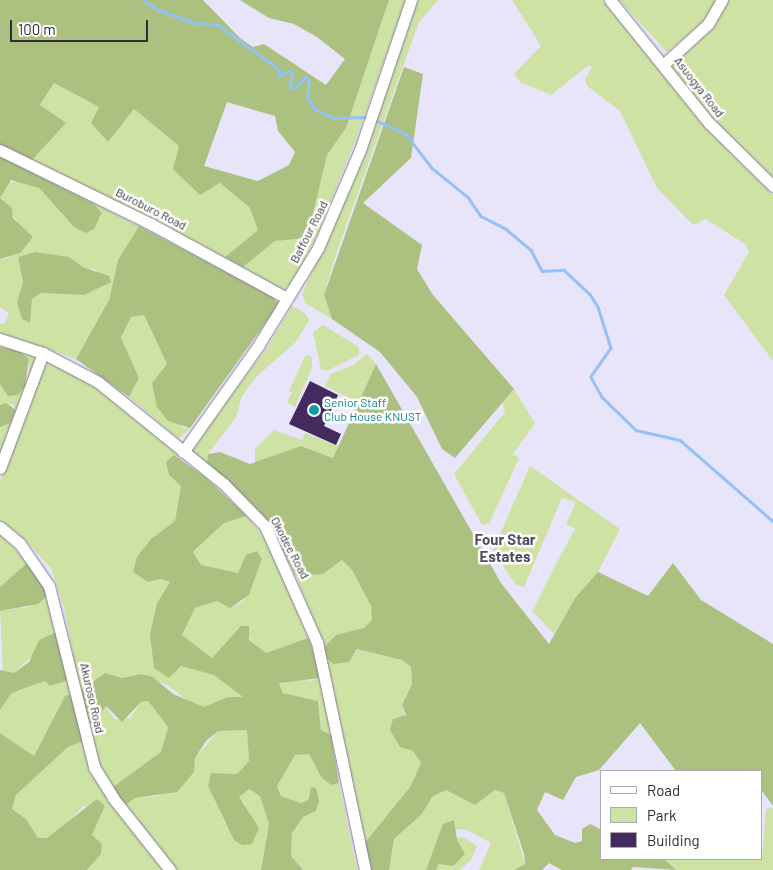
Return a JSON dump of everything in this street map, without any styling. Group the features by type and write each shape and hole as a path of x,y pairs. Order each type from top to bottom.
{"street":[{"name":"Baffour Road","path":"183,452 258,346 287,298 338,205 411,0"},
{"name":"Asuogya Road","path":"610,0 664,64 709,122 773,186"},
{"path":"664,64 708,24 722,0"},
{"name":"Buroburo Road","path":"0,150 151,224 287,298"},
{"name":"Okodee Road","path":"0,339 43,353 98,382 224,484 265,526 287,569 319,650 365,870"},
{"path":"0,468 43,353"},
{"name":"Akuroso Road","path":"0,527 20,544 49,586 94,767 113,798 170,870"}],"green space":[{"path":"0,0 203,0 240,38 253,47 264,44 326,85 345,59 317,37 294,24 269,18 240,0 389,0 346,128 327,155 307,238 275,241 243,267 225,257 258,230 250,208 220,183 200,195 173,169 179,146 134,109 108,142 91,123 99,107 54,83 40,105 66,123 31,161 0,147","holes":["227,102 275,116 278,131 295,152 289,165 258,181 204,166"]},
{"path":"389,0 406,0 354,144 317,235 293,282 282,290 243,267 275,241 316,190 327,155 346,128"},
{"path":"417,0 438,0 419,22 334,260 324,295 332,319 305,303 302,294 350,188"},
{"path":"512,0 602,0 728,150 773,195 773,361 724,295 749,252 745,244 706,219 693,225 657,188 620,111 587,86 585,79 592,67 589,65 551,95 520,82 514,74 541,46"},
{"path":"619,0 717,0 703,22 667,52"},
{"path":"727,0 773,0 773,180 700,105 672,69 672,64"},
{"path":"404,67 423,74 411,158 363,203 422,245 417,269 433,295 514,389 455,458 442,449 417,397 380,352 332,319 324,295"},
{"path":"54,83 99,107 108,142 134,109 179,146 200,195 220,183 250,208 259,229 225,257 31,161 65,123 40,105"},
{"path":"0,155 139,226 118,260 109,300 76,359 0,333 0,324 5,323 9,313 0,307 0,259 9,258 17,221 0,198 5,184 18,181 39,188 66,219 100,219 102,213 94,204","holes":["35,252 69,257 83,267 97,270 84,295 41,293 32,299 29,323 17,302 23,282 18,257"]},
{"path":"0,156 94,204 102,213 94,229 86,233 74,227 39,188 11,180 0,198"},
{"path":"0,198 12,208 13,218 33,237 20,253 0,259"},
{"path":"139,226 271,296 279,304 190,428 168,421 157,407 152,383 167,364 144,315 131,317 121,338 139,378 129,397 76,359 109,300 118,260"},
{"path":"35,252 69,257 83,267 109,276 111,282 84,295 41,293 32,299 30,323 22,319 17,302 23,282 18,257"},
{"path":"292,306 305,313 309,320 296,342 256,377 242,396 236,417 208,454 207,463 190,450 267,348"},
{"path":"144,315 167,364 152,383 183,428 190,428 179,439 129,397 139,378 121,339 131,317"},
{"path":"323,325 359,347 359,355 327,371 321,369 313,332"},
{"path":"0,345 30,354 35,358 35,363 0,458 0,427 16,410 13,404 0,405 0,384 8,395 25,386 29,373 29,359"},
{"path":"0,347 18,351 29,359 25,386 18,395 8,396 0,384"},
{"path":"306,354 312,357 312,368 295,407 287,402 292,392 289,391"},
{"path":"367,354 376,364 358,403 325,386 331,374 353,365"},
{"path":"53,361 88,381 182,458 174,455 169,475 181,486 175,521 151,539 148,582 161,579 170,582 157,603 181,666 214,675 243,697 240,700 204,707 192,704 167,685 141,674 122,678 105,673 80,691 64,608 51,568 20,535 0,521 0,481 44,366"},
{"path":"376,364 501,583 549,644 575,598 598,572 648,596 673,563 701,600 773,644 773,806 763,792 763,770 675,770 640,723 599,770 576,777 563,800 545,792 537,810 555,835 575,843 582,841 582,829 590,824 600,829 600,860 665,860 676,870 633,867 631,870 562,870 549,863 542,870 514,870 525,864 524,854 504,793 495,790 475,805 446,790 432,797 422,814 394,839 389,870 368,870 363,845 410,787 421,763 413,751 400,747 390,730 393,719 406,715 402,705 412,684 411,667 402,660 357,649 349,662 333,664 326,658 324,647 336,635 364,628 372,620 371,606 352,570 342,560 323,574 296,576 264,516 207,463 208,454 220,452 250,464 301,446 333,458"},
{"path":"514,389 535,423 513,454 519,458 489,524 482,525 454,474 505,412 502,402"},
{"path":"6,403 16,410 10,423 0,427 0,405"},
{"path":"274,430 302,440 305,433 339,446 333,458 301,446 255,463 255,449"},
{"path":"174,455 205,477 247,516 224,523 193,552 201,565 238,573 246,555 257,551 262,559 249,595 230,608 217,601 195,608 182,635 212,658 241,626 249,626 249,640 266,653 308,638 312,648 320,678 279,683 283,693 318,701 321,730 331,735 339,783 331,785 321,777 309,754 295,755 277,786 281,796 301,803 308,800 311,787 316,788 319,801 316,811 303,817 292,833 291,856 303,870 261,870 269,824 260,796 249,789 239,797 259,828 252,844 242,845 234,840 208,786 211,773 237,774 249,761 247,730 218,731 206,741 195,758 194,772 177,792 135,798 123,807 110,789 161,752 168,727 148,701 141,702 122,722 106,706 95,723 88,724 80,691 105,673 122,678 141,674 153,677 173,694 204,707 228,697 243,697 214,675 181,666 169,678 154,668 150,635 157,603 170,582 161,579 148,582 133,572 137,557 151,539 175,521 181,486 169,475 166,462"},
{"path":"530,466 620,529 598,572 575,598 554,634 532,611 575,528 566,524 576,502 562,498 524,587 515,584 493,550"},
{"path":"247,516 271,547 308,638 266,653 256,648 242,626 212,658 182,635 195,608 217,601 238,605 249,595 262,559 246,555 238,573 201,565 193,553 224,523"},
{"path":"0,535 28,562 0,587"},
{"path":"342,560 352,570 371,606 372,620 365,628 336,635 324,647 296,576 323,574"},
{"path":"28,562 48,595 38,604 0,611 0,587"},
{"path":"48,595 59,631 14,673 3,672 0,611 28,607"},
{"path":"59,631 70,680 50,686 45,681 20,690 11,694 0,710 0,670 14,673 29,662 39,640"},
{"path":"357,649 402,660 411,667 412,684 402,705 413,751 421,763 410,787 363,845 326,658 333,664 355,655"},
{"path":"293,678 310,681 320,678 331,735 321,730 318,701 283,693 279,683"},
{"path":"70,680 73,694 61,703 34,756 0,733 0,710 11,694 45,681 50,686"},
{"path":"73,694 85,740 68,747 16,795 12,809 26,819 38,838 47,838 97,799 105,806 92,835 102,844 101,854 87,870 0,870 0,733 34,756 65,696"},
{"path":"148,701 168,727 161,752 110,789 98,764 88,724 95,723 106,706 114,719 130,718 141,702"},
{"path":"247,730 249,761 237,774 211,773 208,786 226,825 246,805 238,797 242,791 249,789 260,796 269,824 261,870 175,870 123,807 135,798 158,796 194,772 195,758 218,731"},
{"path":"85,740 107,797 165,870 87,870 101,854 92,835 105,806 83,806 67,824 47,838 38,838 26,819 12,809 16,795 68,747"},
{"path":"309,754 321,777 331,785 339,783 357,870 303,870 291,856 292,833 303,817 316,811 308,792 308,800 301,803 281,796 277,786 295,755"},
{"path":"446,790 475,805 495,790 504,793 525,864 514,870 479,870 491,843 467,830 455,829 454,821 426,870 389,870 394,839 422,814 432,797"},
{"path":"773,808 773,870 676,870 665,860 763,860 766,809"},
{"path":"454,820 457,840 465,854 453,866 439,864 436,870 426,870 443,824"},
{"path":"463,837 477,846 471,860 460,870 436,870 456,838"}],"building":[{"name":"Senior Staff Club House KNUST","path":"310,381 338,395 324,426 341,434 336,445 289,424"}],"waterway":[{"path":"144,0 158,10 196,23 218,25 279,69 279,76 289,71 293,73 290,88 295,88 305,77 309,80 308,99 315,109 334,118 365,117"},
{"path":"375,120 406,134 432,168 468,197 481,216 506,229 531,250 542,271 564,270 590,294 598,307 611,348 591,377 602,397 636,430 680,440 773,521"}],"place":[{"name":"Senior Staff Club House KNUST","path":"314,410"}],"district":[{"name":"Four Star Estates","path":"505,548"}]}
